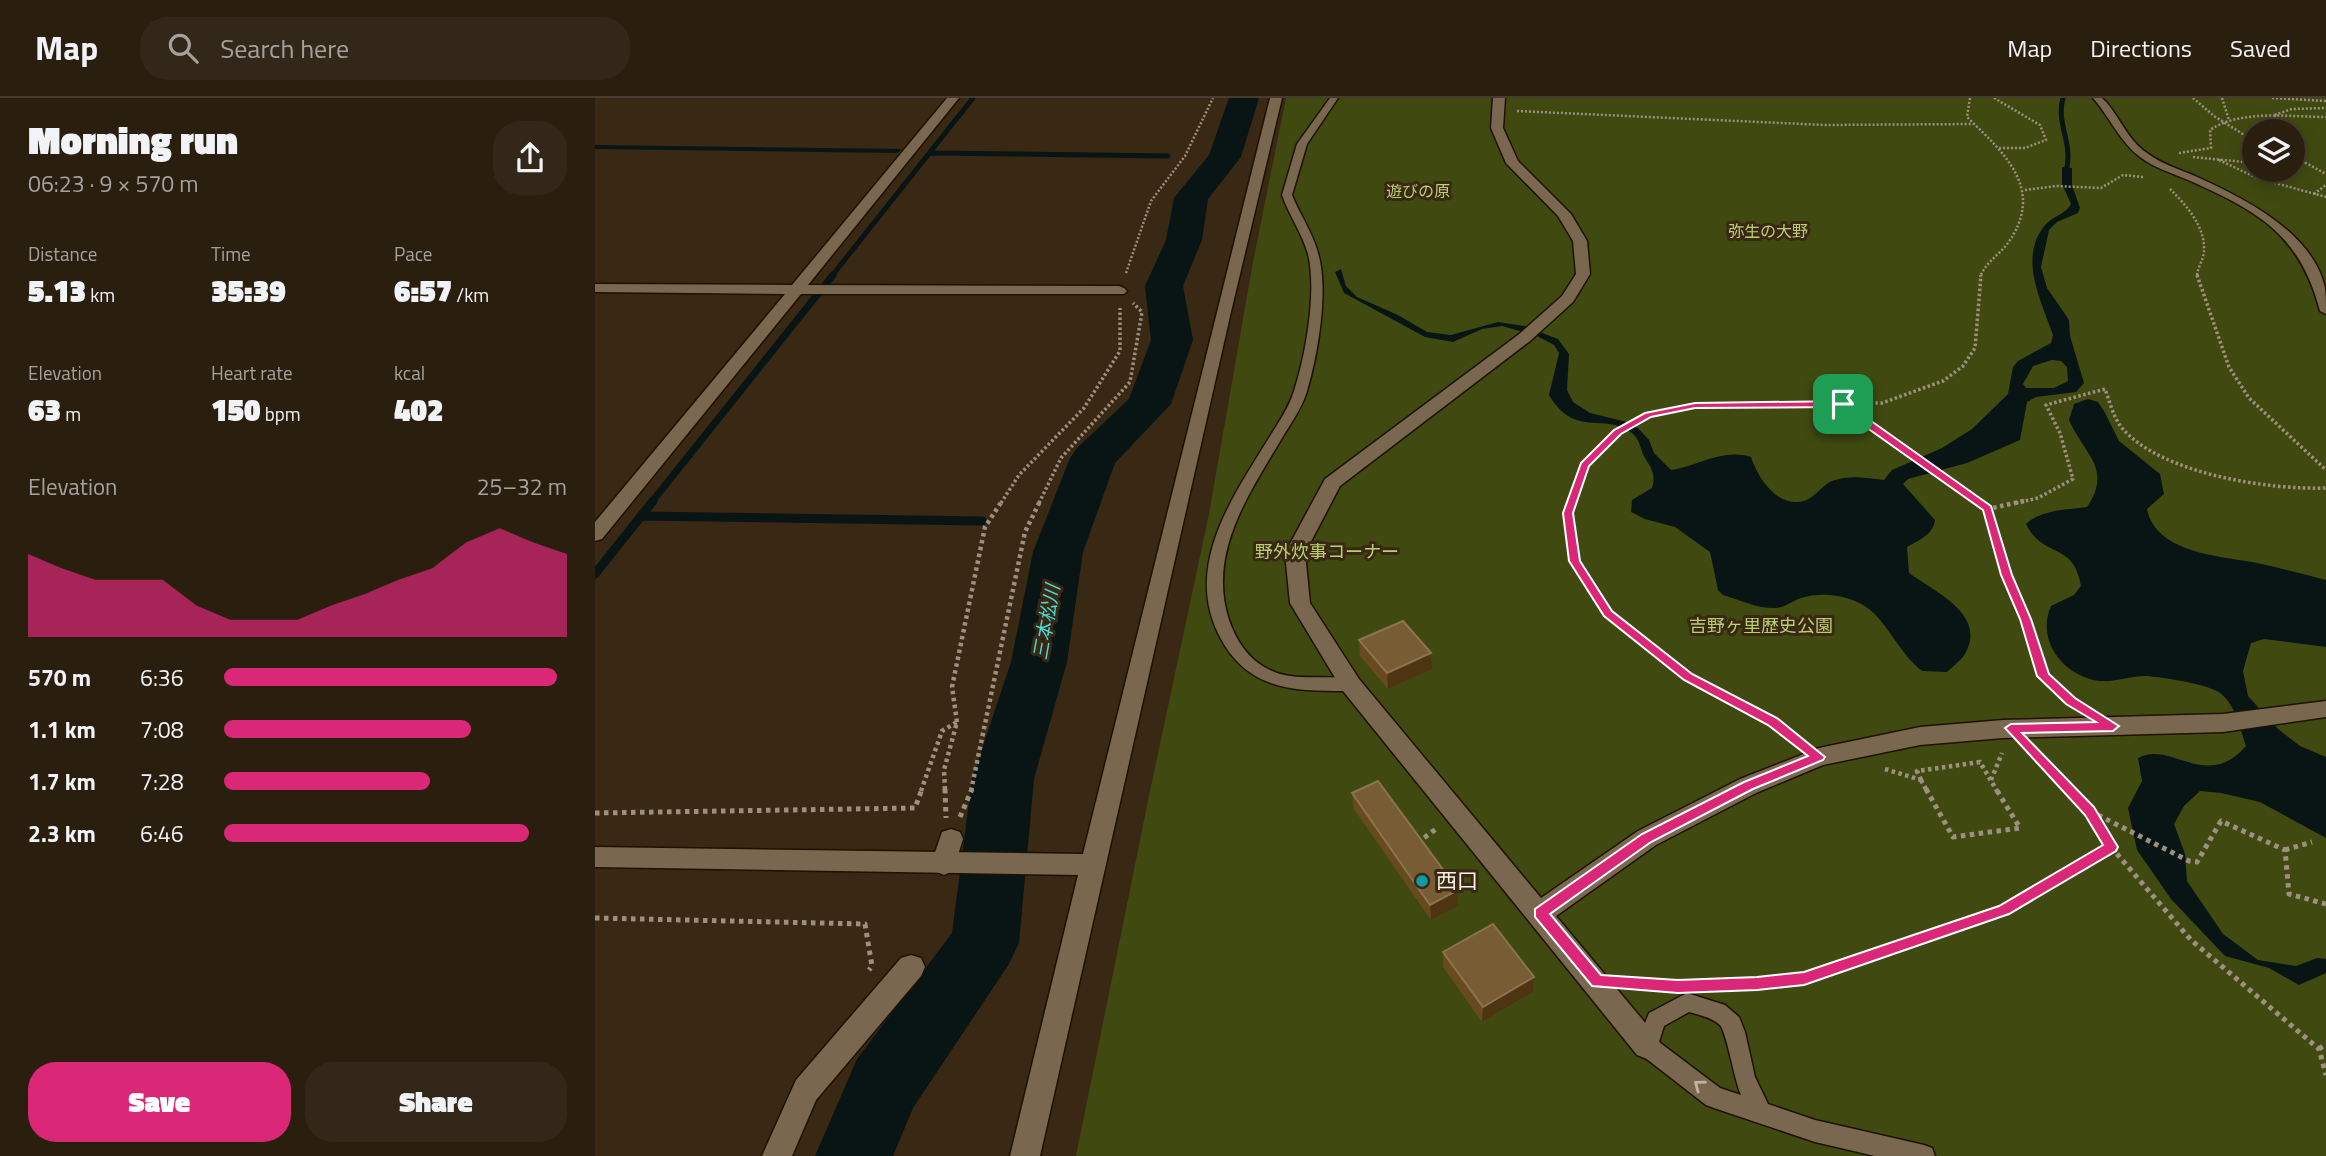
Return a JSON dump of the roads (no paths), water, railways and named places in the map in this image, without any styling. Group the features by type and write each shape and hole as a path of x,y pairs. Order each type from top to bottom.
{"street":[{"path":"595,535 805,290 954,98"},
{"path":"1025,1156 1222,316 1276,98"},
{"path":"1498,104 1497,128 1512,163 1564,214 1580,241 1583,274 1568,299 1524,338 1332,483 1296,553 1300,603 1351,685 1597,981 1647,1046"},
{"path":"595,288 1119,291"},
{"path":"1540,913 1647,838 1748,786 1818,757 1920,737 2011,728 2223,723 2326,709"},
{"path":"944,864 951,839"},
{"path":"595,858 1092,865"},
{"path":"777,1156 806,1090 911,967"}],"lane":[{"path":"1334,98 1302,144 1287,195 1314,256 1312,326 1301,390 1216,549 1212,579 1217,614 1228,639 1251,668 1269,679 1305,685 1351,685"},
{"path":"2097,98 2114,114 2127,138 2144,156 2233,198 2280,227 2299,249 2317,279 2326,311"},
{"path":"1761,1112 1742,1071 1736,1029 1717,1009 1687,1002 1656,1020 1647,1046 1714,1097 1815,1131 1924,1156"}],"waterway":[{"path":"831,277 973,98"},
{"name":"三本松川","path":"854,1156 884,1085 985,943 1003,779 1039,662 1058,552 1093,458 1149,404 1172,340 1164,286 1184,240 1191,198 1225,157 1244,98"},
{"path":"2063,98 2061,116 2067,149 2067,167"},
{"path":"930,153 1168,156"},
{"path":"651,503 833,275"},
{"path":"641,516 653,501"},
{"path":"595,574 641,516"},
{"path":"641,516 982,521"}],"place":[{"name":"西口","path":"1422,881"}],"park label":[{"name":"遊びの原","path":"1418,191"},
{"name":"弥生の大野","path":"1768,231"},
{"name":"野外炊事コーナー","path":"1327,552"},
{"name":"吉野ヶ里歴史公園","path":"1761,626"}]}
